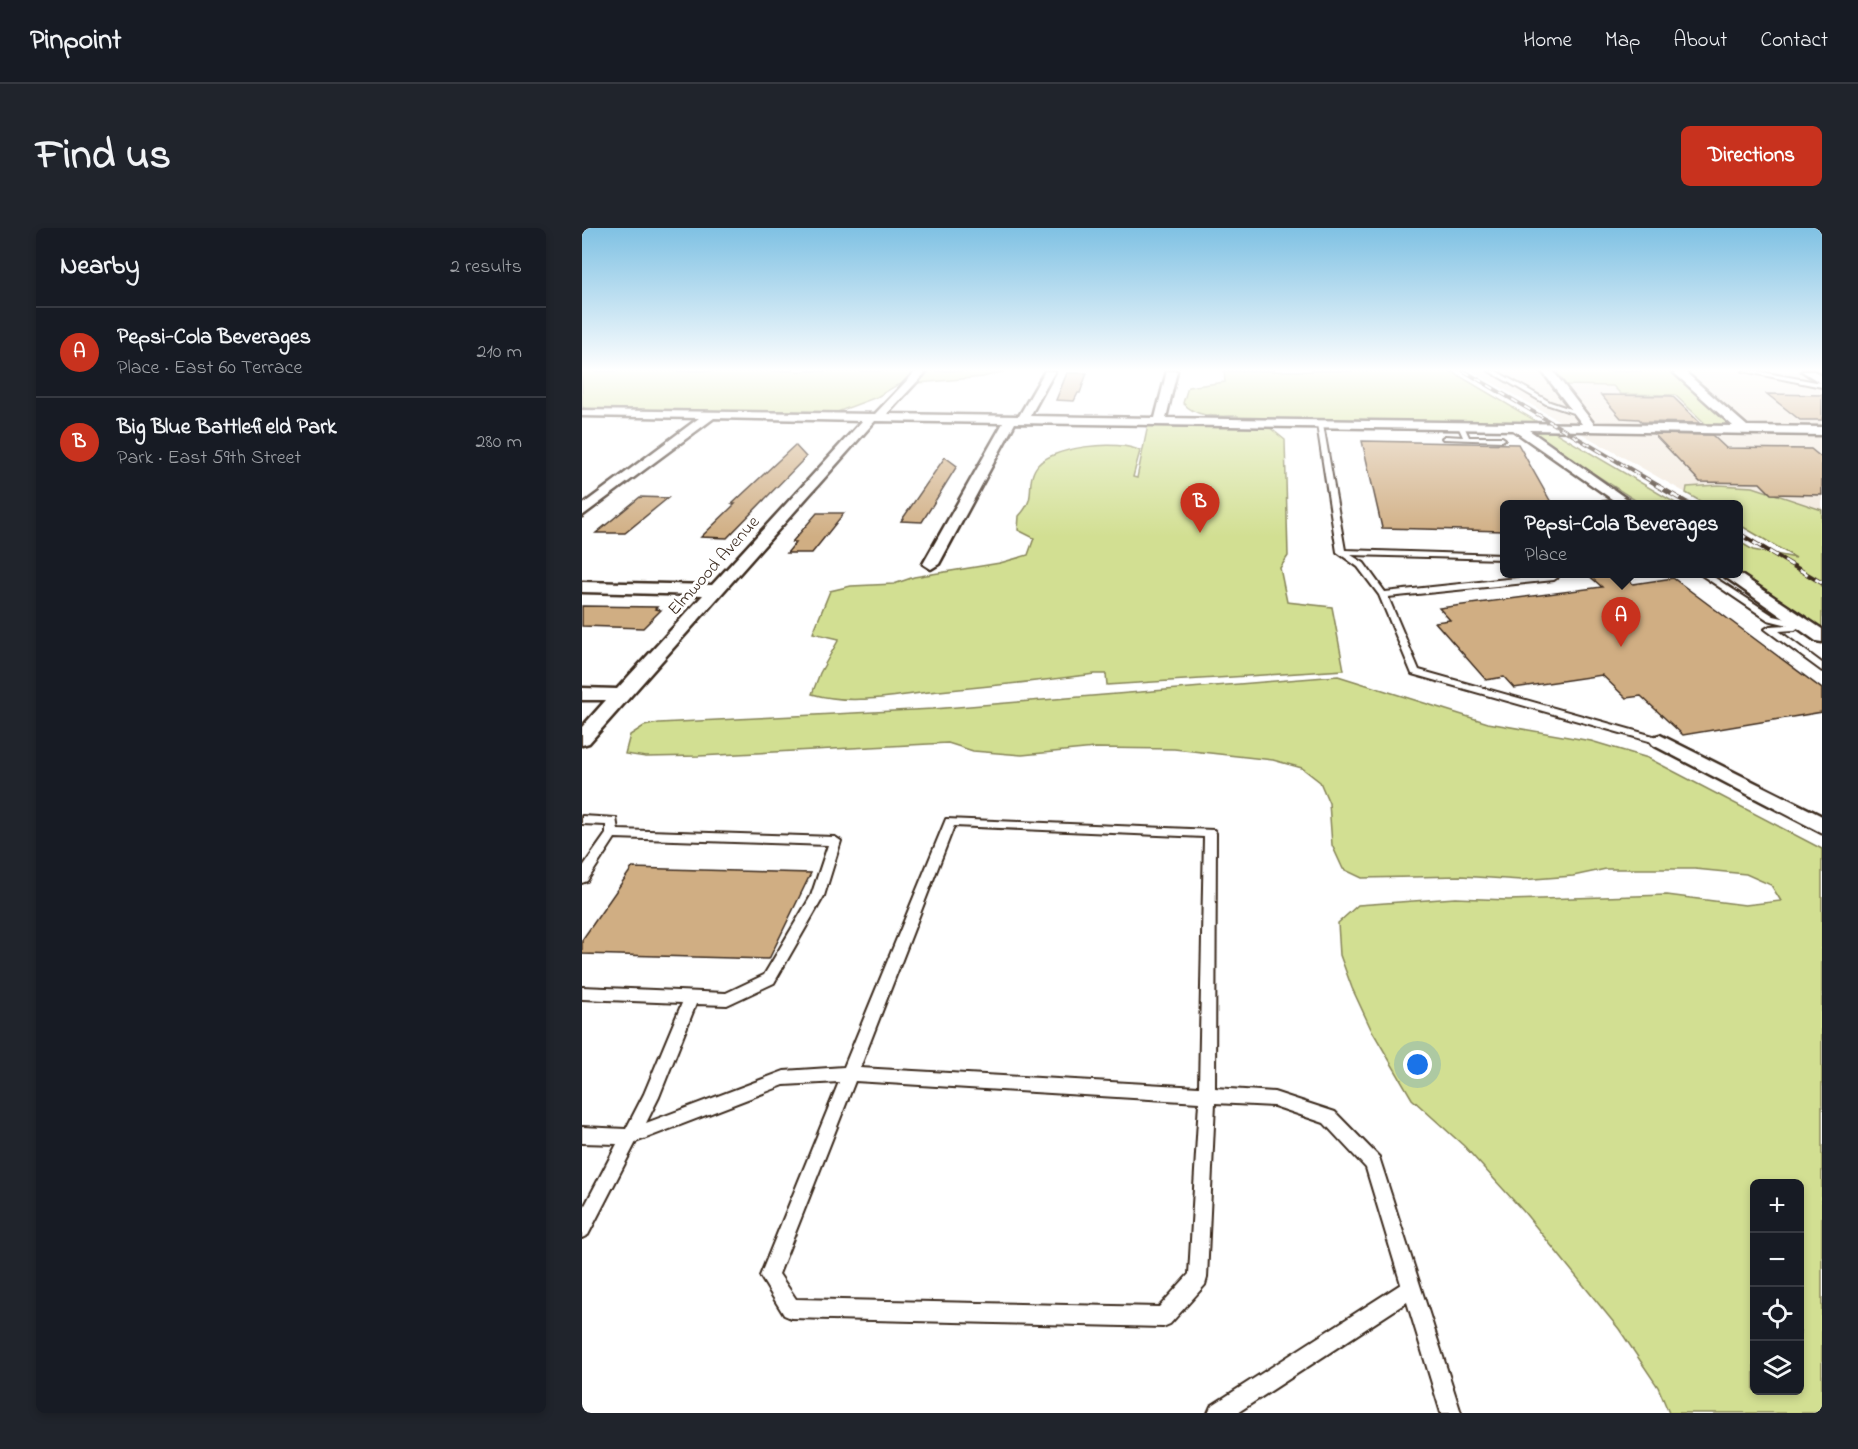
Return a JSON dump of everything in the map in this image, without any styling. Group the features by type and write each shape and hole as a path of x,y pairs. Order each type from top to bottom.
{"street":[{"path":"582,512 696,426"},
{"name":"Elmwood Avenue","path":"582,739 867,426"},
{"path":"931,564 1013,426"},
{"path":"1469,426 1822,431"},
{"path":"1740,426 1744,430"},
{"path":"1516,428 1622,500"},
{"path":"1736,578 1822,637"},
{"path":"582,587 717,590"},
{"path":"582,694 622,695"},
{"path":"1660,741 1822,825"}],"lane":[{"path":"1320,426 1341,552 1361,565 1383,595 1416,672 1660,741"},
{"path":"1461,426 1467,439"},
{"path":"1445,438 1502,440"},
{"path":"1341,552 1500,557"},
{"path":"1383,595 1544,578"},
{"path":"1711,578 1771,618 1806,626"},
{"path":"1806,626 1770,629 1822,668"},
{"path":"582,820 612,821 612,834 582,878"},
{"path":"950,822 1210,833 1207,1095 1198,1278 1163,1317 791,1308 769,1276 849,1074 950,822"},
{"path":"582,993 727,999 769,979 817,896 835,841 612,834"},
{"path":"582,1229 651,1097 691,999"},
{"path":"582,1135 630,1137 784,1078 849,1074 1274,1099 1329,1117 1373,1163 1451,1413"},
{"path":"1218,1413 1412,1288"}],"shaded area":[{"path":"1569,426 1822,426 1822,512 1687,487 1686,493"}],"green space":[{"path":"1148,426 1263,426 1269,427 1285,440 1288,556 1280,568 1287,602 1332,607 1344,670 1107,685 1106,674 1094,674 891,697 843,699 812,694 820,673 839,639 813,633 830,591 851,586 894,584 914,577 1000,563 1028,555 1034,538 1018,530 1019,516 1028,503 1035,469 1042,461 1054,455 1068,450 1102,445 1131,447 1140,451 1133,477 1137,478"},
{"path":"1403,426 1545,426 1670,500 1635,500 1528,431"},
{"path":"1718,485 1753,487 1822,510 1822,628 1743,574 1743,544 1753,550 1796,558 1743,527 1743,500 1698,500 1686,493 1687,487"},
{"path":"1338,676 1488,723 1591,741 1648,758 1822,849 1822,1413 1669,1413 1658,1387 1619,1329 1524,1212 1464,1146 1412,1099 1371,1029 1340,955 1338,923 1358,905 1455,898 1508,900 1667,895 1745,905 1781,901 1771,885 1746,874 1695,869 1606,869 1573,876 1521,880 1461,876 1362,878 1343,869 1332,845 1329,803 1320,782 1302,768 1273,760 1174,749 1095,748 1022,755 973,751 948,743 699,756 646,757 625,754 630,735 644,726 659,723 933,709"}],"building":[{"path":"1654,434 1712,435 1726,448 1811,449 1822,458 1822,495 1771,494 1760,483 1700,482"},
{"path":"1362,441 1518,444 1550,500 1500,500 1500,531 1382,528"},
{"path":"795,445 806,457 727,538 701,537 735,504 732,504"},
{"path":"945,457 957,466 922,522 901,521"},
{"path":"640,497 668,498 625,533 596,533"},
{"path":"817,513 844,513 812,553 787,553 796,542 792,542"},
{"path":"1592,578 1626,578 1633,584 1673,578 1822,689 1822,712 1683,735 1641,696 1626,698 1602,675 1514,688 1504,677 1486,680 1435,622 1450,620 1439,608 1602,587"},
{"path":"582,606 657,607 655,609 661,610 643,628 582,626"},
{"path":"632,868 811,873 769,959 582,954 582,940"}],"railway":[{"path":"1558,426 1659,486"},
{"path":"1656,485 1682,500"},
{"path":"1743,536 1822,583"}],"place":[{"name":"Big Blue Battlefield Park","path":"1200,533"},
{"name":"Pepsi-Cola Beverages","path":"1621,647"}]}
